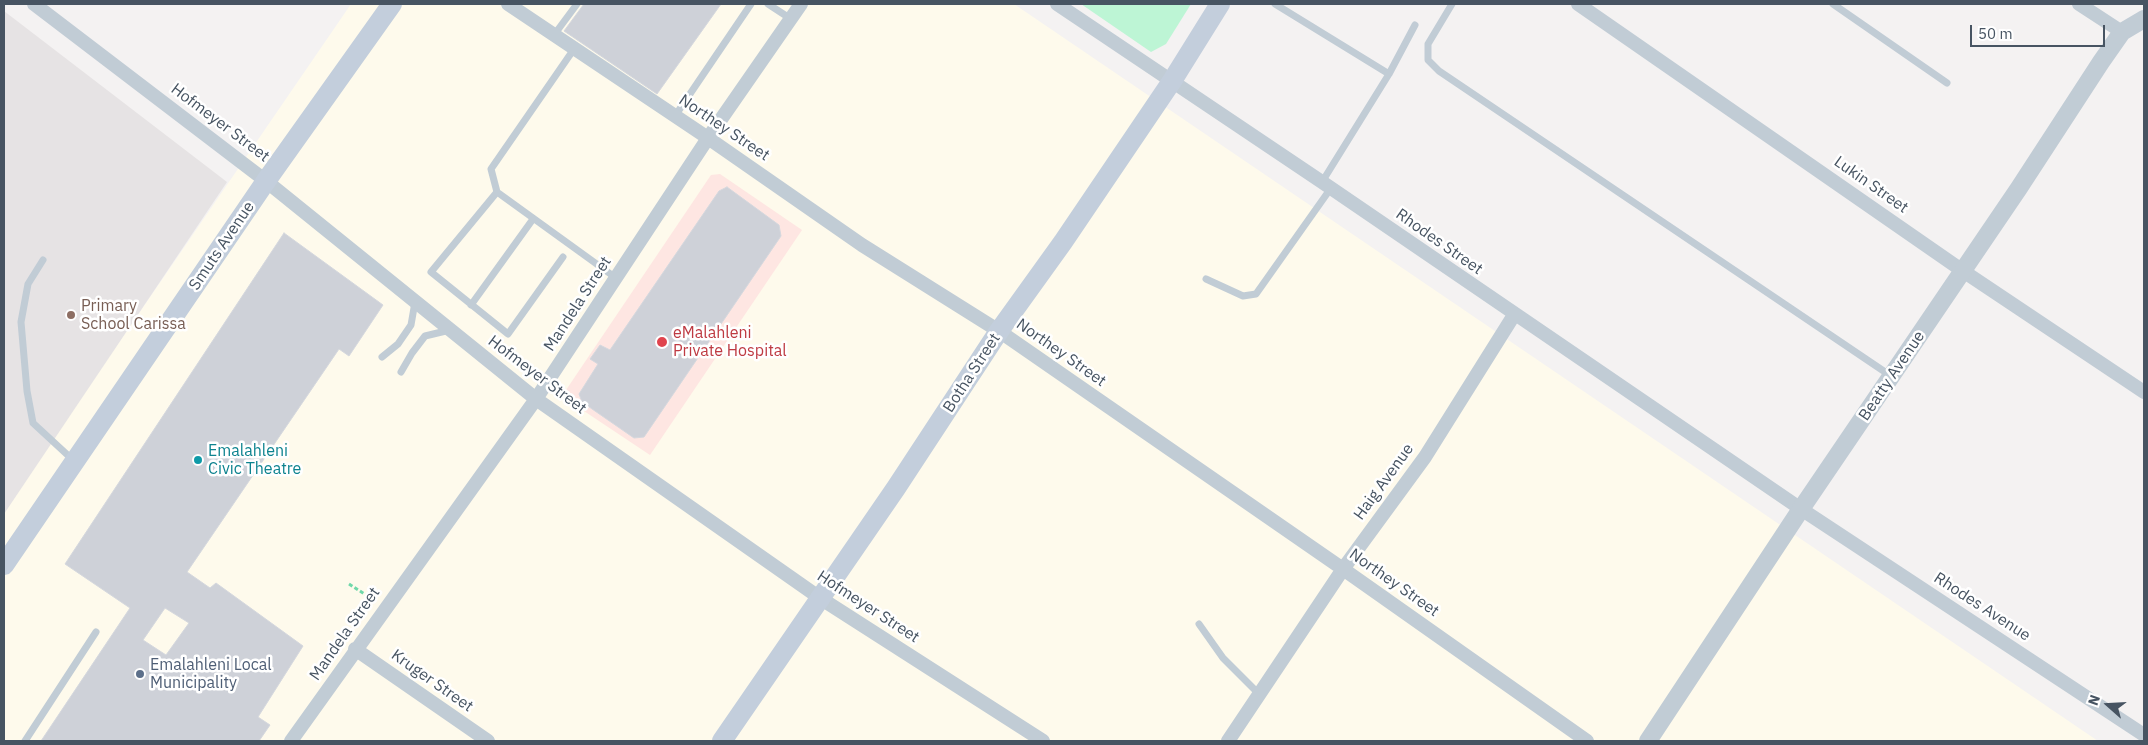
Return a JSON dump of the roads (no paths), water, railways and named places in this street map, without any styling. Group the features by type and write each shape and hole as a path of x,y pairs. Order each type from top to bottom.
{"main road":[{"name":"Smuts Avenue","path":"4,565 266,181 392,4"},
{"name":"Botha Street","path":"722,741 999,332 1063,242 1172,81 1220,4"}],"street":[{"name":"Hofmeyer Street","path":"34,4 266,181 536,400 820,598 1043,741"},
{"name":"Northey Street","path":"508,4 708,138 862,245 999,332 1343,569 1587,741"},
{"name":"Mandela Street","path":"291,741 355,649 536,400 708,138 802,4"},
{"name":"Rhodes Street","path":"1057,4 1327,185 1514,315 1801,509"},
{"name":"Lukin Street","path":"1578,4 1963,271 2144,392"},
{"path":"2079,4 2122,32"},
{"name":"Beatty Avenue","path":"1648,741 1801,509 1963,271 2122,32 2144,19"},
{"name":"Haig Avenue","path":"1228,741 1343,569 1425,457 1514,315"},
{"name":"Rhodes Avenue","path":"1801,509 2144,735"},
{"name":"Kruger Street","path":"355,649 488,741"}],"lane":[{"path":"554,35 577,4"},
{"path":"675,116 751,4"},
{"path":"768,4 791,19"},
{"path":"1275,4 1389,74"},
{"path":"1452,4 1428,44 1428,60 1439,70 1891,376"},
{"path":"1832,4 1947,83"},
{"path":"1206,279 1243,296 1256,294 1327,185 1415,25"},
{"path":"574,49 491,168 497,192 616,278"},
{"path":"497,192 431,272 508,334 563,257"},
{"path":"471,304 533,219"},
{"path":"43,260 28,284 20,322 27,391 34,423 75,462"},
{"path":"382,357 398,344 411,325 415,301"},
{"path":"402,372 412,353 425,336 450,330"},
{"path":"1199,624 1223,658 1260,694"},
{"path":"25,741 96,632"}],"place":[{"name":"Primary School Carissa","path":"71,315"},
{"name":"eMalahleni Private Hospital","path":"662,342"},
{"name":"Emalahleni Civic Theatre","path":"198,460"},
{"name":"Emalahleni Local Municipality","path":"140,674"}]}
